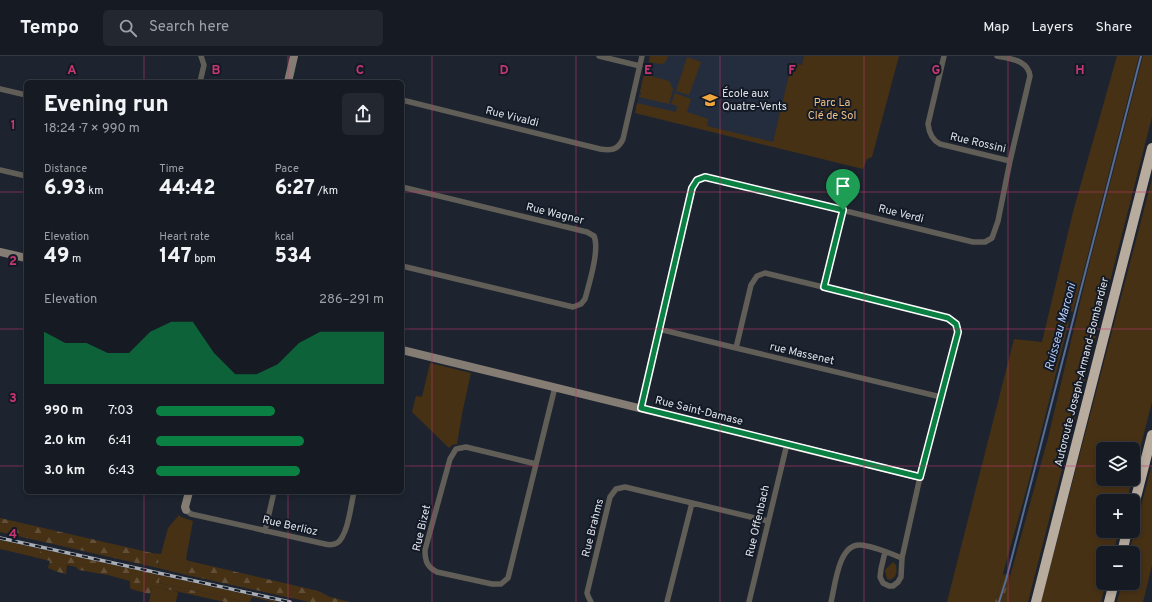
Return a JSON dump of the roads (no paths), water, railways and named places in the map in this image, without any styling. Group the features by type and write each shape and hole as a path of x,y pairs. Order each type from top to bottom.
{"highway":[{"name":"Autoroute Joseph-Armand-Bombardier","path":"1036,602 1152,148"},
{"path":"1137,494 1152,435"},
{"path":"1109,602 1112,590"}],"street":[{"path":"288,80 294,56"},
{"path":"599,56 640,66 642,56"},
{"name":"Rue Rossini","path":"944,56 928,124 935,141 940,144 1010,161"},
{"name":"Rue Verdi","path":"641,408 692,188 697,180 701,178 709,177 973,242 985,242 989,240 994,234 1030,76 1027,66 1018,61 997,56"},
{"path":"200,80 204,65 202,57"},
{"name":"Rue Vivaldi","path":"404,100 600,149 610,150 617,147 623,139 640,66"},
{"path":"0,89 24,95"},
{"path":"0,170 24,176"},
{"name":"Rue Wagner","path":"404,187 587,232 594,236 597,243 585,299 581,304 573,307 404,266"},
{"path":"824,287 843,210"},
{"path":"0,252 24,258"},
{"path":"736,348 751,285 757,276 765,273 951,319 956,324 958,332 920,477 902,558 899,580 895,585 889,586 883,583 880,577 880,569 885,552"},
{"name":"rue Massenet","path":"659,328 941,397"},
{"name":"Rue Saint-Damase","path":"404,350 920,477"},
{"name":"Rue Bizet","path":"536,464 466,447 456,448 450,459 425,550 426,561 430,568 442,573 492,584 501,584 506,581 509,575 555,387"},
{"name":"Rue Offenbach","path":"749,602 787,444"},
{"name":"Rue Brahms","path":"591,602 587,593 610,497 616,489 625,487 768,522"},
{"path":"186,510 185,507 188,494"},
{"path":"265,531 274,494"},
{"name":"Rue Berlioz","path":"186,510 191,514 325,544 333,544 337,543 345,531 354,494"},
{"path":"667,602 692,503"},
{"path":"831,602 841,560 845,552 853,546 857,545 902,558"}],"waterway":[{"name":"Ruisseau Marconi","path":"999,602 1006,580 1141,56"}],"railway":[{"path":"0,538 290,602"}],"place":[{"name":"École aux Quatre-Vents","path":"710,100"}],"park label":[{"name":"Parc La Clé de Sol","path":"832,109"}]}
